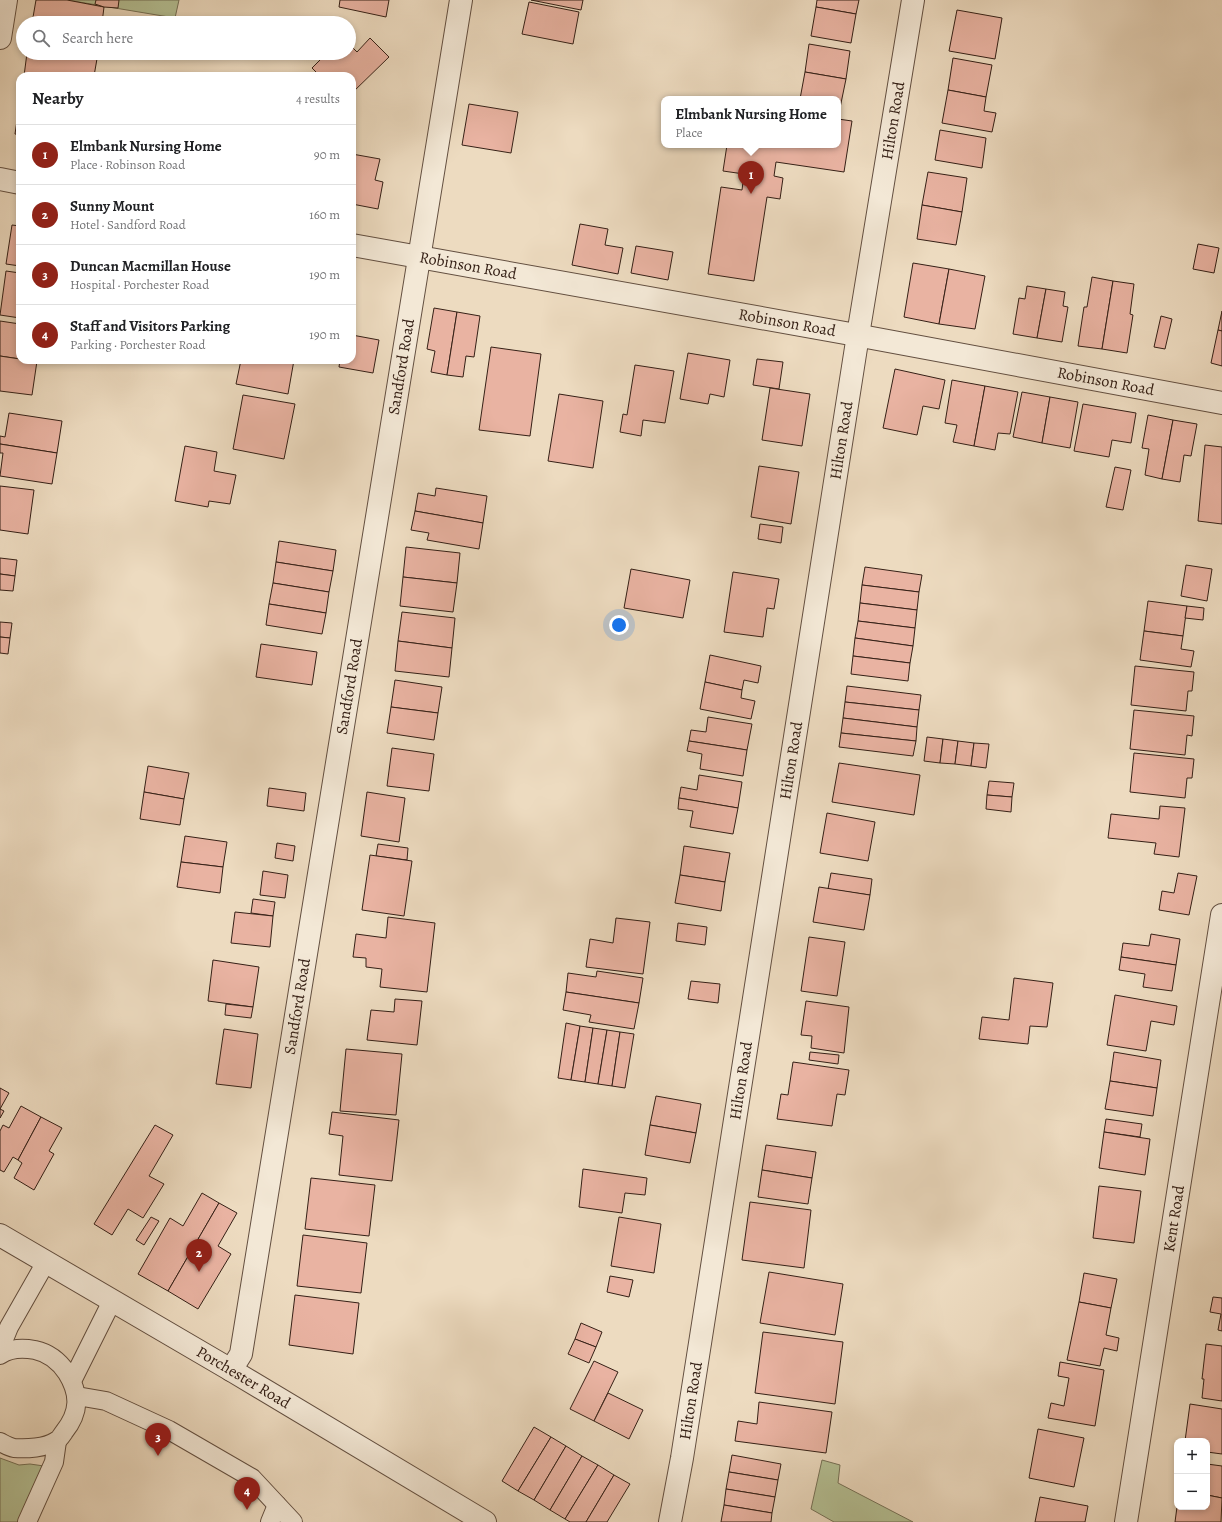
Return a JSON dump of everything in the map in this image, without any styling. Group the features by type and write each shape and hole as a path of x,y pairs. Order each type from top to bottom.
{"street":[{"path":"0,38 6,0"},
{"name":"Sandford Road","path":"231,1370 241,1354 461,0"},
{"name":"Hilton Road","path":"670,1522 683,1450 858,335 913,0"},
{"path":"0,179 16,182"},
{"name":"Robinson Road","path":"356,246 858,335 1222,403"},
{"name":"Kent Road","path":"1126,1522 1222,915"},
{"name":"Porchester Road","path":"0,1235 231,1370 485,1522"}],"lane":[{"path":"0,1349 9,1328 46,1262"},
{"path":"74,1388 112,1301"},
{"path":"0,1355 4,1352 24,1348 44,1352 61,1363 74,1388 76,1410 70,1425 57,1441 54,1462 27,1522"},
{"path":"74,1388 168,1430 252,1478 293,1522"},
{"path":"0,1442 13,1448 35,1448 57,1441"},
{"path":"270,1522 277,1505"}],"green space":[{"path":"67,0 179,0 175,16 163,16"},
{"path":"0,1458 19,1465 30,1464 44,1466 19,1522 0,1522"},
{"path":"822,1460 840,1465 838,1483 913,1522 834,1522 811,1509"}],"building":[{"path":"36,0 67,0 104,7 103,16 33,16"},
{"path":"96,0 119,0 118,8 104,7 95,4"},
{"path":"340,0 389,0 386,17 339,7"},
{"path":"531,0 583,0 581,10"},
{"path":"817,0 859,0 856,14 816,7"},
{"path":"529,2 579,12 573,44 522,34"},
{"path":"816,7 856,14 851,43 811,36"},
{"path":"957,10 1002,18 995,59 949,51"},
{"path":"370,38 389,57 356,89 356,72 316,72 312,68 320,60 356,60 356,51 357,52"},
{"path":"809,44 850,51 846,79 805,72"},
{"path":"953,58 992,65 986,97 948,90"},
{"path":"26,60 97,60 95,72 25,72"},
{"path":"805,72 846,79 841,103 841,96 801,96"},
{"path":"948,90 986,97 984,111 996,113 992,132 942,123"},
{"path":"469,104 518,112 511,153 462,145"},
{"path":"841,119 852,121 844,172 776,162 774,176 783,178 780,199 767,197 754,281 708,274 721,187 742,190 744,174 723,171 727,148 841,148"},
{"path":"940,130 986,138 982,168 935,160"},
{"path":"356,155 380,159 375,180 383,182 378,209 356,205"},
{"path":"928,172 967,178 962,212 922,205"},
{"path":"922,205 962,212 956,245 917,239"},
{"path":"580,224 608,229 605,245 623,248 618,274 572,265"},
{"path":"12,225 16,226 16,265 6,264"},
{"path":"1198,244 1219,248 1214,273 1193,269"},
{"path":"636,246 673,252 668,280 631,273"},
{"path":"913,263 949,269 939,324 904,317"},
{"path":"949,269 985,276 975,329 939,324"},
{"path":"6,271 16,272 16,317 0,315"},
{"path":"1092,277 1113,281 1102,349 1078,346 1084,307 1087,307"},
{"path":"1113,281 1134,284 1130,314 1133,315 1127,353 1102,349"},
{"path":"1027,286 1046,289 1037,338 1013,334 1019,298 1025,299"},
{"path":"1046,289 1065,292 1063,306 1068,307 1062,342 1037,338"},
{"path":"434,308 457,312 447,375 431,372 435,351 427,349"},
{"path":"1222,311 1222,331 1218,330"},
{"path":"457,312 480,316 474,357 466,356 463,377 447,375"},
{"path":"1161,316 1172,319 1165,349 1154,347"},
{"path":"0,321 16,323 16,358 0,356"},
{"path":"1218,330 1222,331 1222,366 1211,363"},
{"path":"356,336 379,340 373,373 339,367 339,364 356,364"},
{"path":"491,347 541,354 530,436 479,430"},
{"path":"688,353 730,360 724,397 710,394 708,404 680,399"},
{"path":"0,356 16,358 16,364 37,364 32,395 0,391"},
{"path":"757,359 783,362 779,389 753,385"},
{"path":"240,364 293,364 288,394 236,384"},
{"path":"635,365 674,371 665,423 643,420 641,436 620,432 623,414 627,415"},
{"path":"895,369 945,380 939,409 923,406 917,435 883,428"},
{"path":"952,380 985,386 974,446 953,442 957,425 945,423"},
{"path":"985,386 1018,392 1010,434 998,433 995,450 974,446"},
{"path":"770,388 810,394 802,446 762,440"},
{"path":"1022,392 1050,397 1042,443 1013,437"},
{"path":"559,394 603,401 593,468 548,461"},
{"path":"243,395 295,404 284,459 233,449"},
{"path":"1050,397 1078,402 1070,448 1042,443"},
{"path":"1083,404 1136,413 1131,443 1112,440 1109,457 1074,451"},
{"path":"9,413 62,421 57,453 0,444 0,436 5,437"},
{"path":"1148,415 1173,420 1162,479 1145,475 1149,449 1142,448"},
{"path":"1173,420 1197,424 1191,456 1184,455 1180,482 1162,479"},
{"path":"0,444 57,453 52,484 0,476 3,453 0,453"},
{"path":"1205,445 1222,447 1222,524 1198,521"},
{"path":"185,446 217,452 214,471 236,475 230,504 209,501 208,507 175,501"},
{"path":"759,466 799,472 791,524 751,517"},
{"path":"1115,467 1131,470 1123,510 1106,507"},
{"path":"0,486 34,490 28,534 0,530"},
{"path":"436,488 487,496 483,523 415,511 418,493 435,496"},
{"path":"415,511 483,523 479,549 427,540 429,533 411,530"},
{"path":"760,524 783,527 781,543 758,539"},
{"path":"279,541 336,550 333,571 276,562"},
{"path":"406,547 460,553 457,583 403,577"},
{"path":"0,558 17,560 15,576 0,574"},
{"path":"276,562 333,571 329,592 273,583"},
{"path":"1186,565 1212,569 1207,601 1181,596"},
{"path":"865,567 922,575 919,592 862,585"},
{"path":"631,569 690,580 683,618 624,608"},
{"path":"733,572 779,579 774,609 767,608 763,637 724,632"},
{"path":"0,574 15,576 13,591 0,590"},
{"path":"403,577 457,583 453,612 400,606"},
{"path":"273,583 329,592 326,613 269,604"},
{"path":"862,585 919,592 917,610 860,603"},
{"path":"1148,601 1187,606 1183,636 1144,631"},
{"path":"860,603 917,610 915,628 858,621"},
{"path":"269,604 326,613 322,634 266,625"},
{"path":"1187,606 1204,608 1203,620 1185,618"},
{"path":"402,612 455,618 452,648 398,641"},
{"path":"858,621 915,628 913,646 855,638"},
{"path":"0,622 12,623 10,638 0,637"},
{"path":"1144,631 1183,636 1181,649 1194,651 1191,667 1140,660"},
{"path":"0,637 10,638 8,654 0,653"},
{"path":"855,638 913,646 910,663 853,656"},
{"path":"398,641 452,648 449,677 395,671"},
{"path":"261,644 317,652 312,685 256,677"},
{"path":"710,655 761,666 758,683 744,680 742,690 705,682"},
{"path":"853,656 910,663 908,681 851,674"},
{"path":"1135,666 1194,672 1192,691 1188,691 1186,711 1131,705"},
{"path":"395,680 442,687 438,713 391,707"},
{"path":"705,682 742,690 741,698 755,701 751,719 700,709"},
{"path":"847,686 921,695 919,710 845,702"},
{"path":"845,702 919,710 917,727 843,718"},
{"path":"391,707 438,713 434,740 387,733"},
{"path":"1134,710 1194,716 1192,736 1187,735 1185,755 1130,749"},
{"path":"708,717 752,724 747,750 689,741 691,730 706,732"},
{"path":"843,718 917,727 916,741 841,733"},
{"path":"841,733 916,741 913,756 839,747"},
{"path":"927,737 943,739 940,763 924,761"},
{"path":"943,739 958,741 955,764 940,763"},
{"path":"689,741 747,750 743,776 700,769 702,754 687,751"},
{"path":"958,741 974,743 971,766 955,764"},
{"path":"974,743 989,744 986,768 971,766"},
{"path":"392,748 434,754 429,791 387,786"},
{"path":"1134,753 1194,759 1192,778 1187,778 1185,798 1130,792"},
{"path":"839,763 920,775 914,815 832,802"},
{"path":"148,766 189,773 184,799 144,792"},
{"path":"699,775 742,782 738,808 679,798 681,787 697,790"},
{"path":"989,781 1014,783 1012,797 987,795"},
{"path":"269,788 306,793 304,811 267,806"},
{"path":"144,792 184,799 180,825 140,819"},
{"path":"367,792 405,798 399,842 361,836"},
{"path":"987,795 1012,797 1011,812 986,809"},
{"path":"679,798 738,808 733,834 690,827 693,811 678,809"},
{"path":"1160,806 1185,808 1179,857 1154,854 1156,843 1108,838 1111,814 1159,819"},
{"path":"827,813 875,822 868,861 820,853"},
{"path":"185,836 227,842 223,867 181,862"},
{"path":"277,843 295,846 293,861 275,858"},
{"path":"378,844 408,848 407,860 376,856"},
{"path":"684,846 730,853 725,882 680,875"},
{"path":"370,855 412,861 404,916 362,910"},
{"path":"181,862 223,867 220,893 177,887"},
{"path":"263,871 288,875 285,898 260,895"},
{"path":"831,873 872,879 870,895 828,889"},
{"path":"1178,873 1197,876 1189,915 1159,910 1162,891 1174,893"},
{"path":"680,875 725,882 721,911 675,903"},
{"path":"819,887 870,895 864,930 813,922"},
{"path":"253,899 275,902 273,916 251,913"},
{"path":"235,912 273,916 270,947 231,943"},
{"path":"388,917 435,923 427,992 380,987 382,969 366,967 366,958 353,957 356,934 386,938"},
{"path":"616,918 650,922 643,974 586,967 590,939 613,943"},
{"path":"678,923 707,927 705,945 676,941"},
{"path":"1151,934 1180,939 1176,965 1121,957 1123,943 1149,946"},
{"path":"809,937 845,942 837,996 801,991"},
{"path":"1121,957 1176,965 1172,991 1143,987 1145,974 1119,970"},
{"path":"213,960 259,967 253,1007 208,1001"},
{"path":"597,971 643,978 639,1003 566,992 568,973 596,977"},
{"path":"1014,978 1053,983 1047,1027 1030,1026 1028,1044 979,1039 982,1017 1009,1020"},
{"path":"691,981 720,984 718,1003 688,999"},
{"path":"566,992 639,1003 634,1029 589,1022 591,1015 563,1010"},
{"path":"1115,995 1177,1006 1174,1025 1151,1021 1146,1051 1107,1045"},
{"path":"395,999 422,1001 417,1045 367,1040 371,1010 394,1012"},
{"path":"806,1001 849,1007 844,1053 811,1048 812,1036 801,1035"},
{"path":"226,1004 253,1007 251,1018 225,1015"},
{"path":"566,1023 580,1026 571,1080 558,1078"},
{"path":"580,1026 593,1028 585,1082 571,1080"},
{"path":"593,1028 607,1030 598,1084 585,1082"},
{"path":"224,1029 258,1034 251,1088 216,1084"},
{"path":"607,1030 620,1032 612,1086 598,1084"},
{"path":"620,1032 634,1034 625,1088 612,1086"},
{"path":"346,1049 402,1054 396,1115 340,1111"},
{"path":"810,1052 839,1055 838,1064 809,1060"},
{"path":"1114,1052 1161,1060 1157,1088 1110,1081"},
{"path":"793,1062 849,1070 845,1095 837,1094 832,1126 777,1119 781,1094 788,1095"},
{"path":"1110,1081 1157,1088 1153,1116 1105,1109"},
{"path":"0,1088 9,1093 0,1109"},
{"path":"656,1096 701,1104 696,1133 650,1125"},
{"path":"21,1106 41,1117 18,1160 13,1157 4,1172 0,1170 0,1131 3,1125 9,1128"},
{"path":"0,1109 4,1111 0,1118"},
{"path":"332,1112 399,1120 392,1181 339,1175 343,1136 329,1134"},
{"path":"41,1117 62,1128 49,1151 54,1154 34,1190 14,1178 22,1163 18,1160"},
{"path":"1106,1119 1142,1124 1140,1137 1104,1132"},
{"path":"155,1125 173,1135 149,1176 164,1184 143,1218 128,1209 112,1235 94,1224"},
{"path":"650,1125 696,1133 690,1163 645,1155"},
{"path":"1104,1132 1150,1139 1145,1175 1099,1168"},
{"path":"766,1145 816,1152 812,1178 762,1170"},
{"path":"583,1169 647,1178 645,1195 625,1193 622,1213 579,1207"},
{"path":"762,1170 812,1178 808,1204 758,1197"},
{"path":"311,1178 375,1185 369,1236 305,1229"},
{"path":"1099,1186 1141,1191 1134,1243 1093,1238"},
{"path":"202,1193 219,1203 168,1291 138,1274 170,1218 183,1226"},
{"path":"750,1202 811,1210 804,1268 742,1260"},
{"path":"219,1203 237,1213 218,1246 231,1254 198,1309 168,1291"},
{"path":"151,1217 159,1221 144,1245 136,1240"},
{"path":"619,1217 661,1224 654,1273 611,1266"},
{"path":"303,1235 367,1243 361,1293 297,1286"},
{"path":"769,1272 843,1284 835,1335 760,1323"},
{"path":"1084,1273 1117,1279 1111,1308 1079,1302"},
{"path":"610,1276 633,1280 629,1297 607,1292"},
{"path":"295,1295 359,1303 353,1354 289,1345"},
{"path":"1213,1297 1222,1298 1222,1331 1218,1330 1221,1314 1210,1312"},
{"path":"1079,1302 1111,1308 1106,1335 1119,1338 1117,1351 1104,1348 1100,1366 1067,1360"},
{"path":"581,1323 602,1332 596,1347 575,1339"},
{"path":"763,1332 843,1342 835,1404 755,1393"},
{"path":"575,1339 596,1347 589,1363 568,1354"},
{"path":"1206,1344 1222,1346 1222,1401 1202,1398 1204,1379 1202,1379"},
{"path":"594,1361 618,1372 594,1421 570,1409"},
{"path":"1060,1362 1104,1370 1095,1426 1048,1418 1051,1403 1064,1406 1069,1378 1058,1376"},
{"path":"608,1393 643,1410 629,1439 594,1421"},
{"path":"759,1402 832,1412 826,1453 735,1441 738,1421 757,1424"},
{"path":"1190,1404 1222,1409 1222,1454 1210,1452 1210,1438 1185,1438"},
{"path":"534,1427 551,1437 518,1491 502,1481"},
{"path":"1038,1429 1084,1438 1074,1487 1029,1478"},
{"path":"551,1437 566,1446 534,1500 518,1491"},
{"path":"566,1446 582,1456 550,1510 534,1500"},
{"path":"732,1455 781,1464 778,1480 729,1472"},
{"path":"582,1456 598,1465 565,1519 550,1510"},
{"path":"1210,1464 1222,1466 1222,1498 1210,1496"},
{"path":"598,1465 614,1475 586,1522 570,1522 565,1519"},
{"path":"729,1472 778,1480 775,1497 726,1489"},
{"path":"614,1475 630,1484 607,1522 586,1522"},
{"path":"726,1489 775,1497 772,1513 724,1505"},
{"path":"1210,1496 1222,1498 1221,1522 1175,1522 1177,1510 1210,1510"},
{"path":"1040,1497 1088,1506 1085,1522 1035,1522"},
{"path":"724,1505 772,1513 771,1522 721,1522"}],"place":[{"name":"Elmbank Nursing Home","path":"751,194"},
{"name":"Sunny Mount","path":"199,1272"},
{"name":"Duncan Macmillan House","path":"158,1456"},
{"name":"Staff and Visitors Parking","path":"247,1510"}]}
